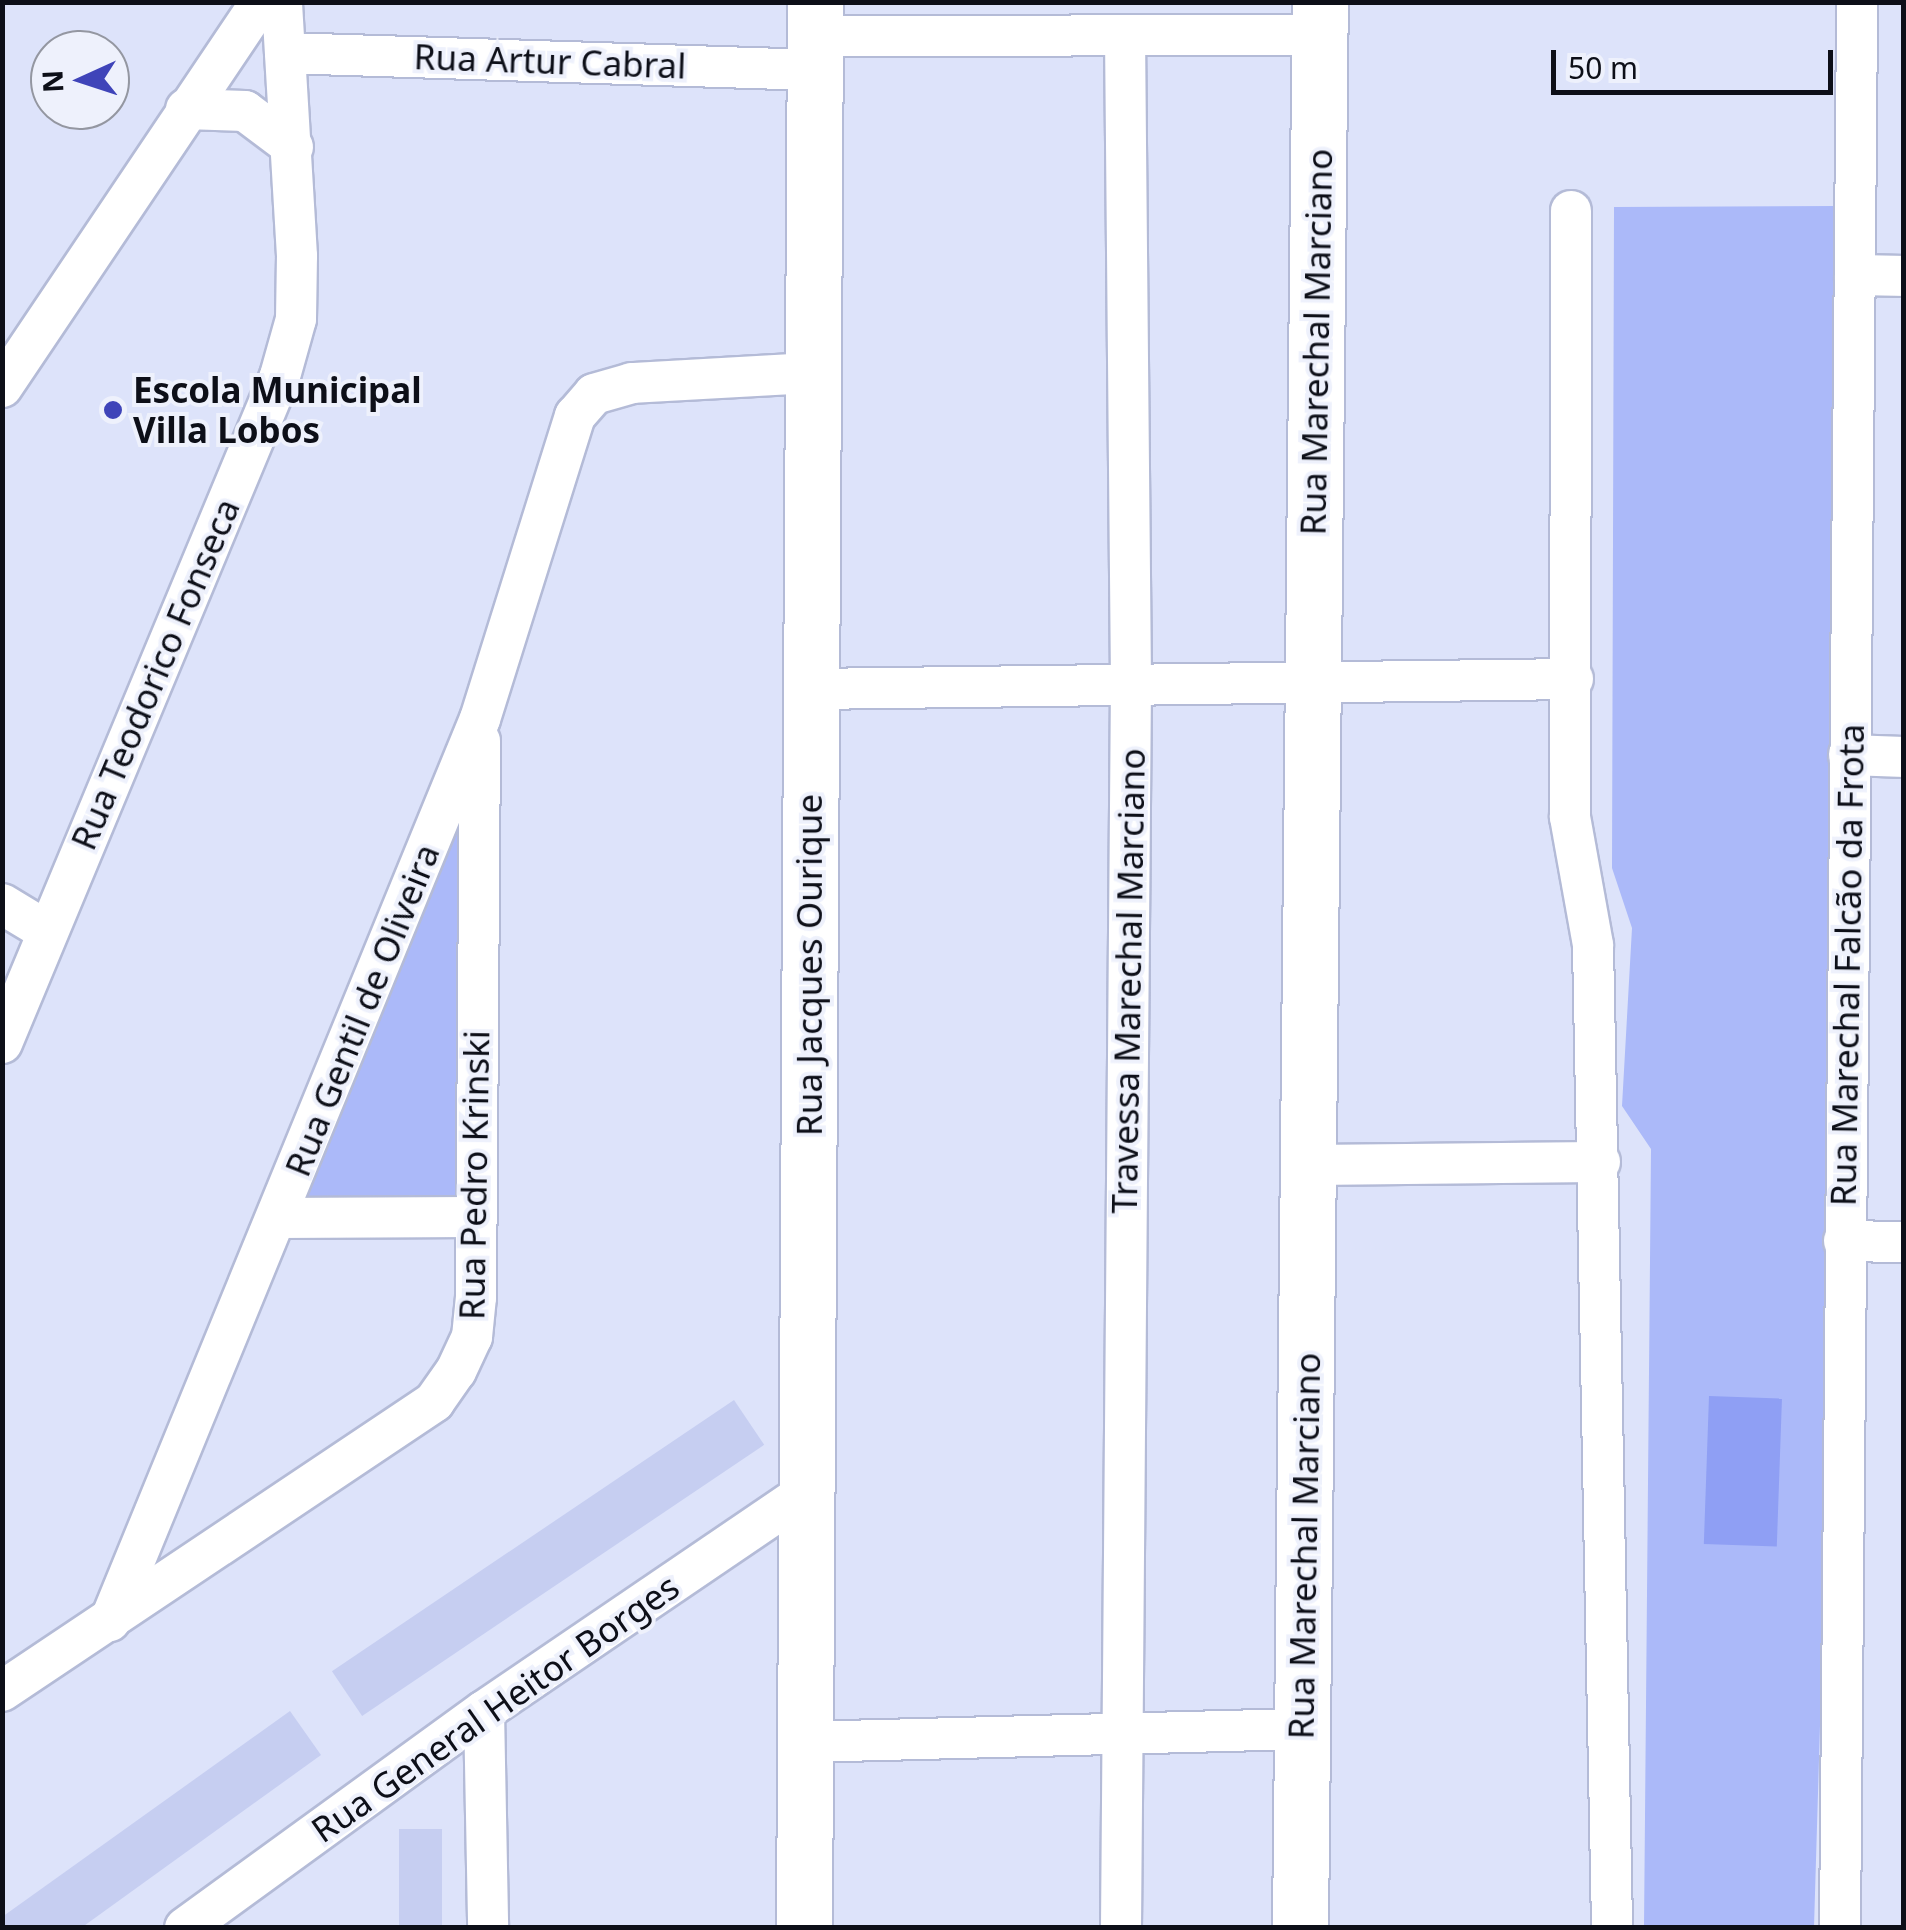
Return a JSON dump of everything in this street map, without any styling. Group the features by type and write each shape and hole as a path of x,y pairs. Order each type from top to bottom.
{"main road":[{"name":"Rua Marechal Marciano","path":"1300,1928 1320,19"},
{"name":"Rua Jacques Ourique","path":"804,1928 815,36"}],"street":[{"path":"2,387 186,108 261,2"},
{"name":"Rua Teodorico Fonseca","path":"2,1043 280,376 296,318 293,147 282,2"},
{"name":"Rua Marechal Falcão da Frota","path":"1840,1928 1857,2"},
{"name":"Rua Artur Cabral","path":"286,53 815,36 1124,35 1320,19"},
{"name":"Travessa Marechal Marciano","path":"1120,1928 1131,684 1124,35"},
{"path":"186,108 245,111 293,147"},
{"path":"1571,211 1570,817 1592,945 1600,1162 1612,1928"},
{"path":"1854,275 1904,276"},
{"name":"Rua Gentil de Oliveira","path":"110,1622 480,719 562,441 594,394 659,380 813,372"},
{"path":"811,689 1573,679"},
{"name":"Rua Pedro Krinski","path":"2,1691 434,1402 472,1337 480,719"},
{"path":"1849,755 1904,757"},
{"path":"2,904 48,931"},
{"path":"1308,1165 1600,1162"},
{"path":"277,1218 474,1218"},
{"path":"1844,1241 1904,1242"},
{"name":"Rua General Heitor Borges","path":"186,1928 484,1711 806,1492"},
{"path":"484,1711 488,1928"},
{"path":"805,1742 1302,1729"}],"shaded area":[{"path":"1837,206 1849,755 1814,1927 1644,1927 1651,1149 1622,1106 1632,928 1612,868 1614,207"},
{"path":"480,719 474,1217 277,1218"},
{"path":"1709,1396 1782,1399 1777,1546 1704,1544"}],"building":[{"path":"734,1400 764,1445 362,1716 332,1671"},
{"path":"290,1711 321,1755 81,1928 2,1928 2,1917"},
{"path":"399,1829 442,1829 442,1928 399,1928"}],"place":[{"name":"Escola Municipal Villa Lobos","path":"113,410"}]}
